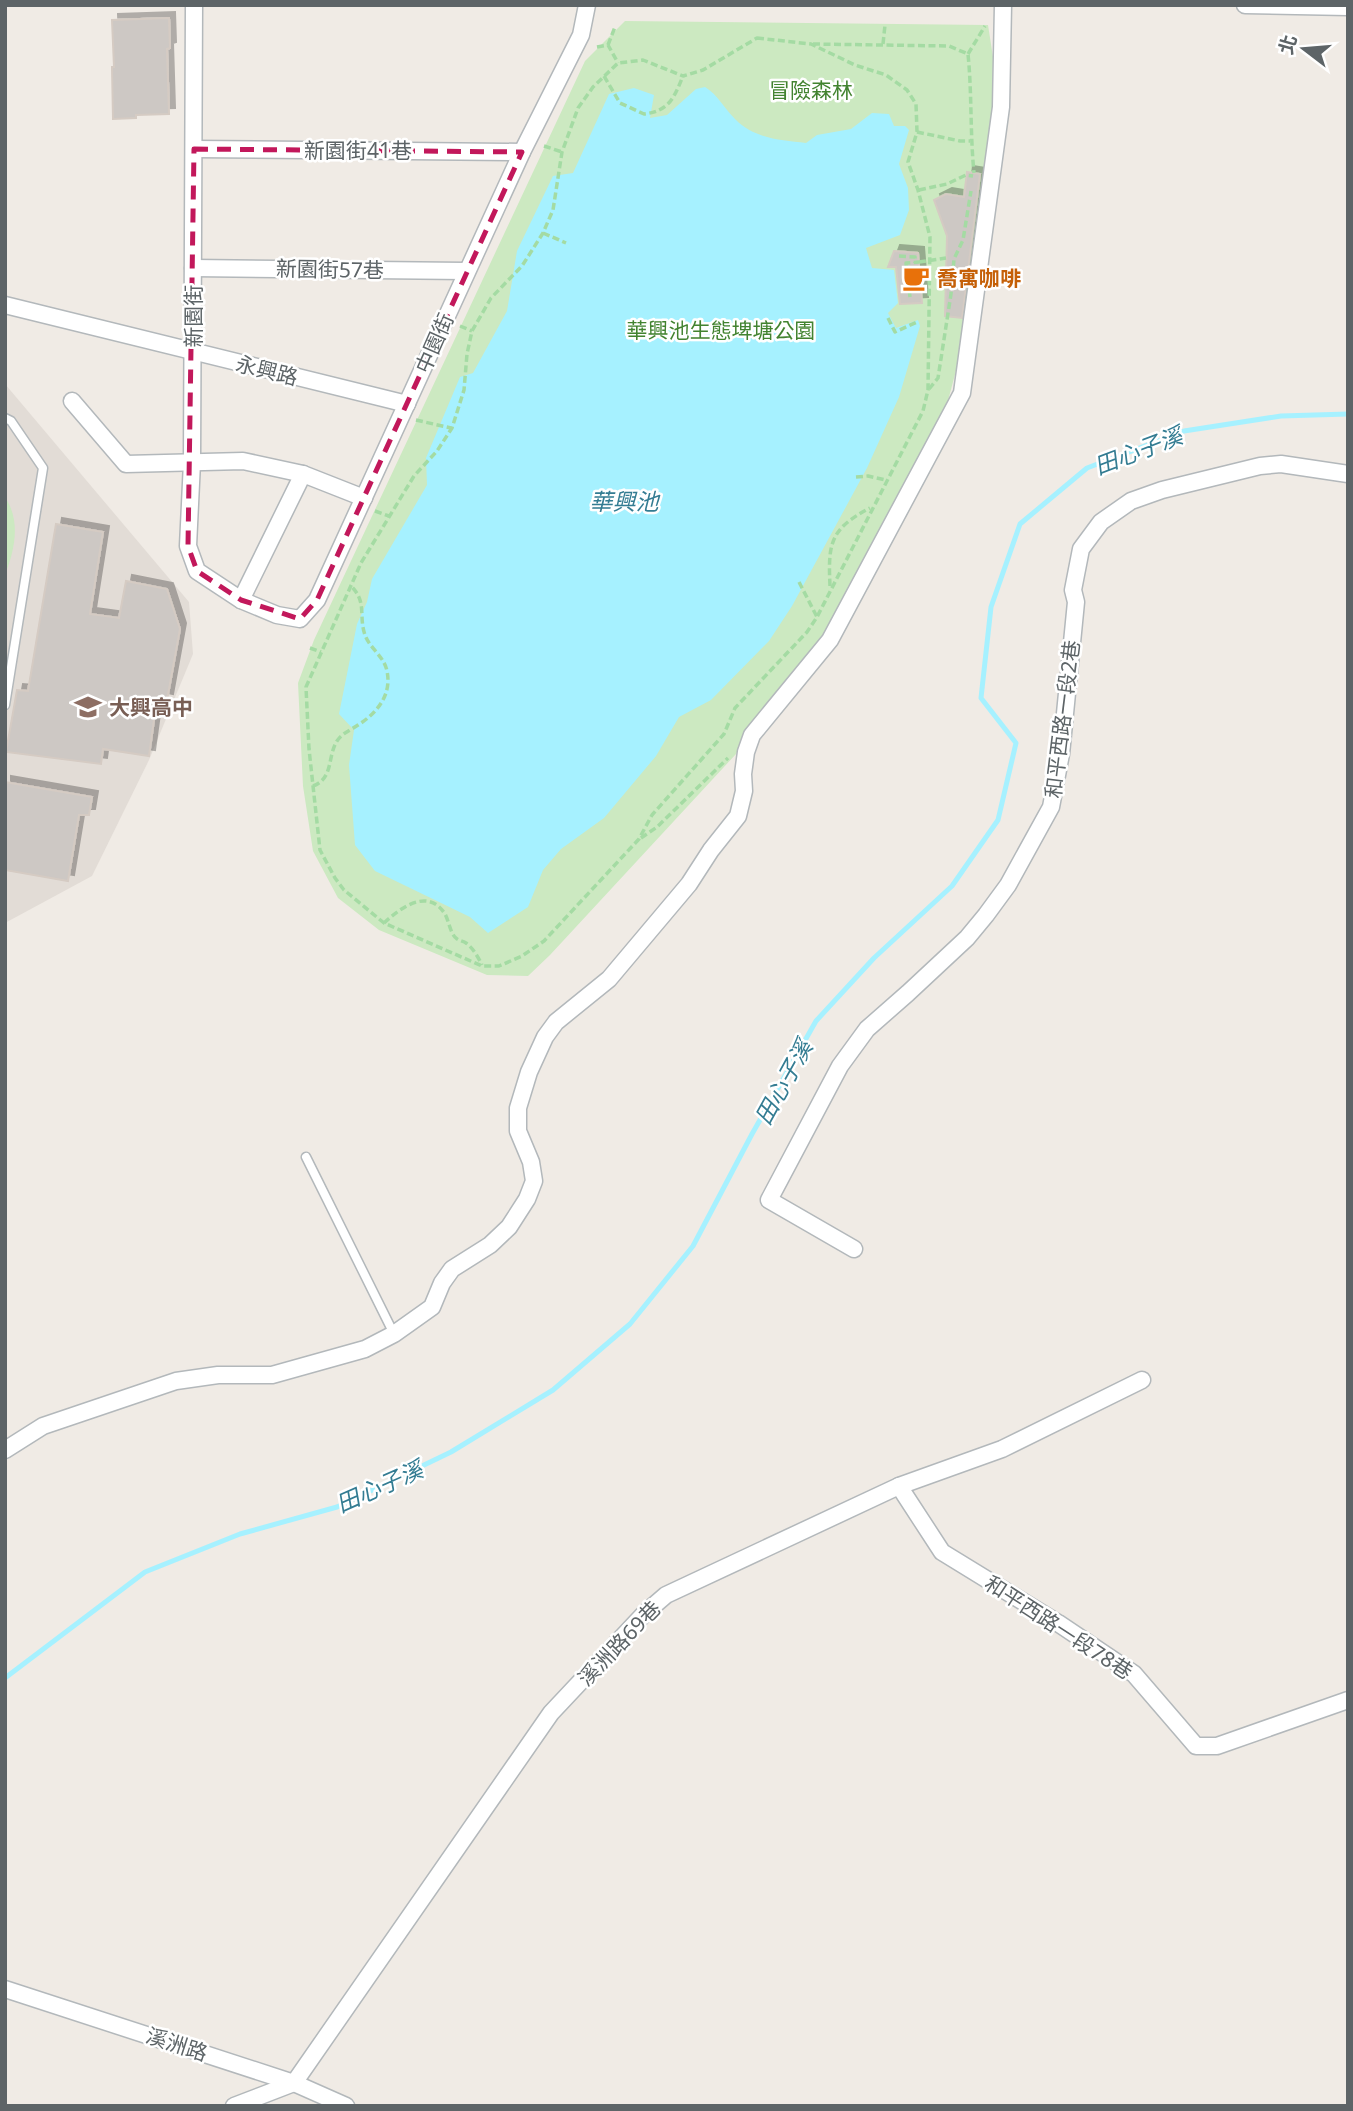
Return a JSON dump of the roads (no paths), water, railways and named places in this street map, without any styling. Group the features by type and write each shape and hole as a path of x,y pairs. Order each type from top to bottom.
{"street":[{"name":"新園街","path":"194,5 192,462 188,546 197,571 241,600"},
{"name":"中園街","path":"241,600 277,615 300,619 317,600 369,505 407,404 466,271 581,35 587,5"},
{"path":"5,1450 43,1426 176,1381 218,1375 272,1376 365,1349 394,1334 432,1307 442,1283 452,1269 490,1245 509,1227 527,1199 534,1181 531,1162 518,1131 518,1108 529,1072 545,1037 556,1022 609,979 689,884 738,816 744,792 746,752 752,735 830,640 962,393 1001,107 1003,5"},
{"path":"1245,5 1348,7"},
{"name":"新園街41巷","path":"194,149 522,152"},
{"name":"新園街57巷","path":"193,268 466,271"},
{"name":"永興路","path":"5,304 407,404"},
{"path":"72,401 126,464 243,461 303,474 369,505"},
{"name":"和平西路一段2巷","path":"854,1249 769,1200 840,1066 867,1029 967,938 986,915 1008,885 1051,807 1061,754 1076,602 1073,590 1081,550 1101,522 1131,501 1162,490 1260,466 1281,464 1348,474"},
{"path":"241,600 303,474"},
{"name":"溪洲路69巷","path":"295,2083 551,1713 644,1614 666,1595 899,1486 1002,1449 1142,1380"},
{"name":"和平西路一段78巷","path":"899,1486 942,1552 1058,1623 1134,1674 1196,1746 1217,1746 1348,1700"},
{"name":"溪洲路","path":"5,1989 295,2083 346,2106"},
{"path":"234,2106 295,2083"}],"lane":[{"path":"5,418 10,421 43,468 5,705"},
{"path":"306,1157 394,1334"}],"water":[{"name":"華興池","path":"705,87 743,126 759,135 777,139 806,143 817,135 851,129 872,113 889,114 894,126 905,126 909,130 899,164 908,188 909,210 900,235 866,248 872,268 894,270 898,303 888,313 896,328 918,320 920,326 899,397 867,468 792,606 769,641 711,700 679,717 656,756 604,818 561,849 543,870 528,907 488,933 470,917 375,871 355,845 349,765 354,730 339,714 357,624 367,602 372,579 427,485 426,458 460,377 473,373 507,311 517,251 553,176 573,173 609,94 634,88 654,95 650,118 667,115 696,89"}],"waterway":[{"name":"田心子溪","path":"5,1678 145,1572 240,1534 337,1507 451,1452 553,1390 630,1324 693,1246 816,1021 874,958 952,886 998,820 1016,743 981,698 991,607 1020,524 1087,468 1184,431 1281,416 1348,414"}],"place":[{"name":"喬寓咖啡","path":"916,278"},
{"name":"大興高中","path":"88,707"}],"park label":[{"name":"冒險森林","path":"811,90"},
{"name":"華興池生態埤塘公園","path":"721,330"}]}
